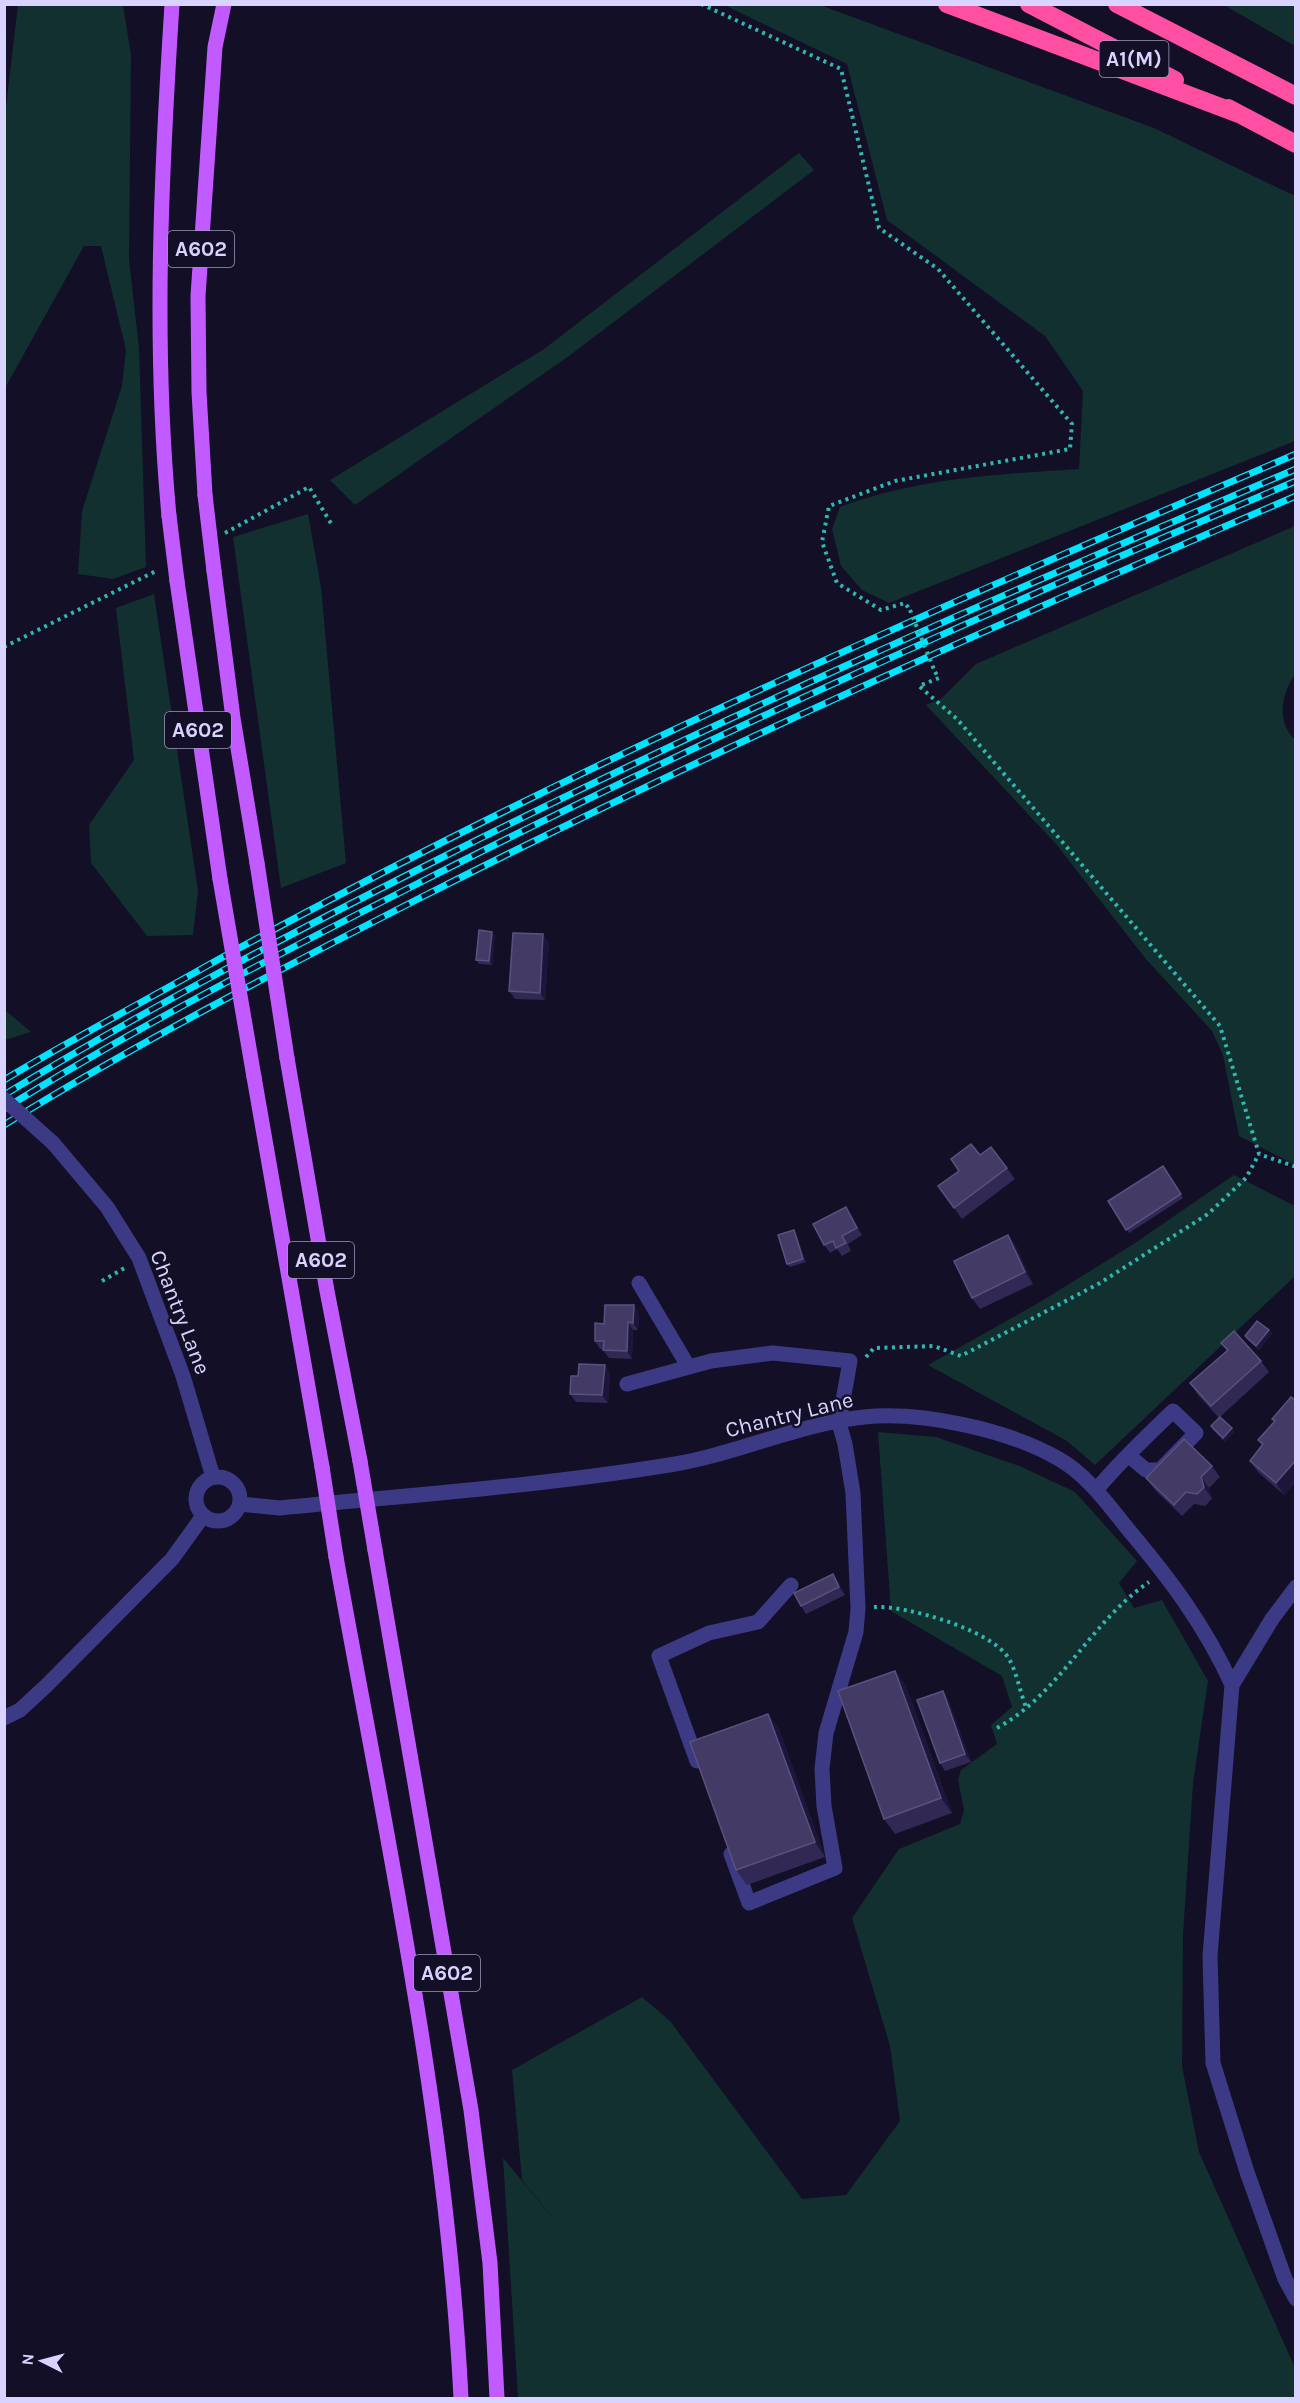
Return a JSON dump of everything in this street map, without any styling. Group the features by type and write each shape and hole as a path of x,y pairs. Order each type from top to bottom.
{"highway":[{"path":"947,4 1239,114"},
{"name":"A1(M)","path":"1029,4 1296,144"},
{"name":"A1(M)","path":"1116,4 1296,96"},
{"path":"1142,4 1201,47"}],"main road":[{"name":"A602","path":"172,4 159,283 161,429 169,516 220,879 336,1557 427,2067 446,2210 461,2398"},
{"name":"A602","path":"224,4 215,47 198,296 199,392 205,495 233,718 286,1058 360,1461 471,2110 490,2264 497,2398"}],"street":[{"name":"Chantry Lane","path":"4,1099 53,1143 107,1207 139,1258 183,1376 213,1477"},
{"path":"639,1282 688,1366"},
{"path":"627,1384 688,1366 773,1353 850,1361 839,1423 846,1444 853,1492 858,1608 856,1632 826,1733 822,1769 824,1806 835,1868 749,1904 724,1836"},
{"name":"Chantry Lane","path":"240,1504 280,1508 587,1479 692,1462 865,1417 939,1419 1012,1438 1059,1459 1097,1489 1165,1571 1215,1645 1232,1685"},
{"path":"1097,1489 1128,1455"},
{"path":"213,1477 220,1477 234,1483 240,1497 240,1504 236,1511 224,1520 210,1520 203,1516 196,1504 195,1497 201,1484 213,1477"},
{"path":"4,1718 20,1710 46,1686 172,1559 203,1516"},
{"path":"704,1780 659,1656 709,1632 758,1622 791,1585"},
{"path":"1296,1587 1272,1618 1232,1685 1210,1956 1213,2063 1247,2172 1285,2279 1296,2299"}],"path":[{"path":"701,4 841,69 879,228 938,269 1072,424 1070,449 895,481 829,506 822,542 837,583 881,610 906,603 939,678 919,686 957,719 1220,1026 1259,1154 1246,1178 1208,1214 1100,1283 961,1356 934,1346 874,1348"},
{"path":"1259,1154 1296,1167"},
{"path":"102,1281 139,1258"},
{"path":"997,1728 1013,1720 1057,1678 1128,1596 1165,1571"},
{"path":"858,1608 891,1606 932,1616 983,1636 1008,1657 1026,1707"}],"green space":[{"path":"18,5 123,5 131,55 129,259 139,348 146,567 113,579 78,574 82,511 122,386 126,350 101,246 84,246 5,388 4,123"},
{"path":"724,5 820,5 1154,128 1295,196 1295,441 889,603 862,590 841,566 832,529 840,507 898,490 958,479 1079,469 1083,391 1045,336 887,220 847,64"},
{"path":"1224,5 1295,5 1295,46"},
{"path":"799,153 814,170 569,356 355,505 330,480 544,349"},
{"path":"308,514 321,587 346,863 281,888 233,537"},
{"path":"1295,526 1295,674 1286,691 1283,717 1285,725 1296,741 1295,1165 1239,1136 1223,1055 1212,1031 1145,958 1056,844 926,705 941,699 976,664"},
{"path":"154,594 198,891 193,935 147,936 91,863 89,825 134,760 116,608"},
{"path":"5,1010 31,1032 5,1040"},
{"path":"1234,1175 1295,1206 1295,1276 1095,1465 1067,1441 928,1365 1040,1302 1132,1245"},
{"path":"878,1432 936,1437 1022,1467 1075,1492 1137,1561 1119,1583 1134,1608 1162,1600 1208,1681 1193,1783 1183,1935 1182,2066 1199,2152 1295,2368 1295,2398 518,2398 503,2158 561,2228 522,2180 512,2070 642,1997 670,2021 802,2199 846,2195 900,2121 890,2046 852,1918 899,1849 960,1824 964,1810 958,1780 961,1770 997,1744 991,1725 1012,1707 1002,1676 891,1611"}],"building":[{"path":"479,930 492,932 489,961 476,960"},
{"path":"513,933 543,934 540,993 509,991"},
{"path":"971,1144 980,1155 991,1147 1007,1168 954,1208 938,1186 959,1171 951,1159"},
{"path":"1163,1166 1181,1194 1126,1230 1108,1201"},
{"path":"846,1207 857,1228 842,1236 846,1243 836,1248 833,1241 824,1245 813,1224"},
{"path":"794,1230 803,1259 787,1264 778,1235"},
{"path":"1008,1235 1025,1272 972,1298 954,1261"},
{"path":"605,1305 634,1305 633,1323 628,1322 627,1351 603,1350 604,1341 595,1341 595,1323 604,1324"},
{"path":"1257,1321 1269,1330 1256,1346 1245,1336"},
{"path":"1234,1331 1261,1361 1211,1406 1190,1383 1228,1350 1221,1343"},
{"path":"579,1364 605,1365 602,1395 570,1394 571,1376 578,1376"},
{"path":"1291,1397 1296,1401 1296,1460 1276,1483 1250,1461 1263,1444 1258,1440 1275,1421 1272,1419"},
{"path":"1220,1417 1232,1428 1223,1438 1211,1426"},
{"path":"1184,1439 1212,1466 1201,1477 1204,1487 1197,1494 1186,1492 1174,1505 1146,1478"},
{"path":"833,1574 839,1587 801,1606 794,1593"},
{"path":"895,1671 941,1798 884,1819 838,1691"},
{"path":"943,1691 965,1754 940,1763 917,1700"},
{"path":"768,1714 815,1842 736,1870 690,1742"}],"railway":[{"path":"4,1080 344,892 612,759 884,633 1296,454"},
{"path":"4,1095 110,1033 272,945 541,808 862,658 1296,469"},
{"path":"4,1109 102,1051 252,969 623,782 846,678 1296,481"},
{"path":"4,1125 208,1008 524,846 853,691 1296,496"}]}
